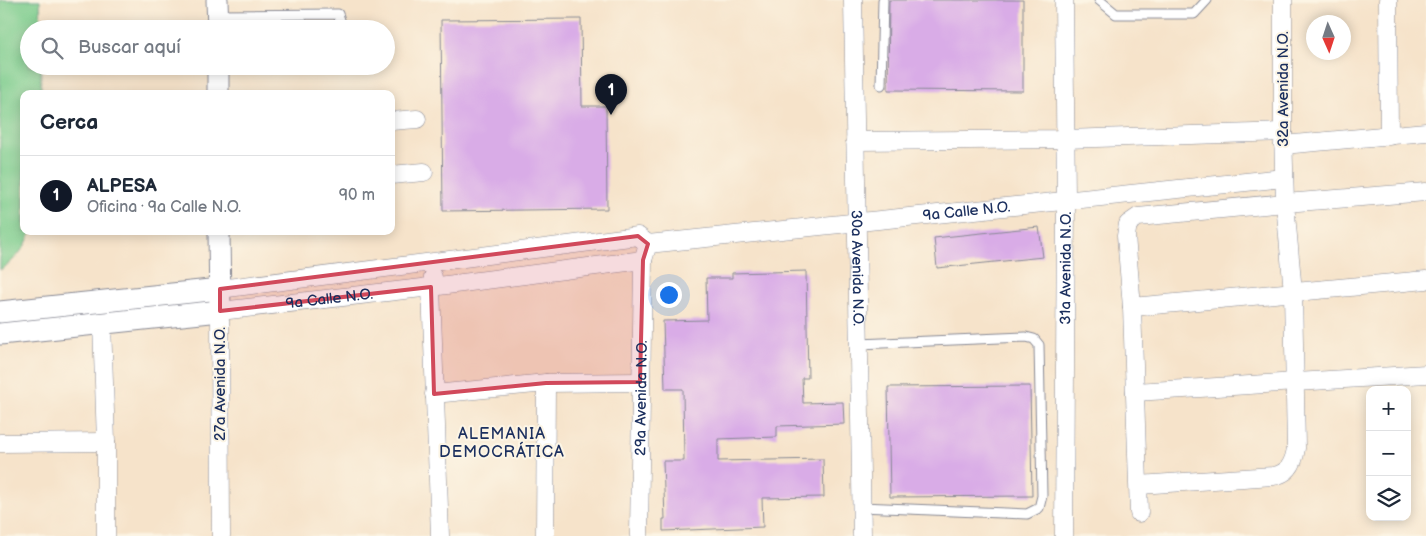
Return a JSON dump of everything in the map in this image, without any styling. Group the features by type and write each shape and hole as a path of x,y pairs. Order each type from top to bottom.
{"street":[{"name":"30a Avenida N.O.","path":"853,0 855,223 862,536"},
{"name":"31a Avenida N.O.","path":"1064,0 1066,200 1064,536"},
{"name":"32a Avenida N.O.","path":"1139,485 1281,474 1291,466 1295,457 1293,292 1284,178 1283,0"},
{"path":"1388,0 1389,136"},
{"path":"218,75 218,90"},
{"path":"395,121 418,119"},
{"path":"855,141 1283,139 1389,136 1426,132"},
{"path":"395,175 424,172"},
{"name":"9a Calle N.O.","path":"0,334 431,287 645,252 855,223 1284,178"},
{"path":"1139,513 1132,307 1126,236 1128,224 1138,217 1426,192"},
{"name":"27a Avenida N.O.","path":"219,235 221,536"},
{"name":"9a Calle N.O.","path":"0,312 220,289 638,236 645,252"},
{"name":"29a Avenida N.O.","path":"639,536 640,382 645,252"},
{"path":"436,262 431,287 440,536"},
{"path":"1132,307 1426,280"},
{"path":"102,323 106,442 106,536"},
{"path":"1135,392 1426,374"},
{"path":"434,394 546,384 640,382"},
{"path":"545,536 546,384"},
{"path":"0,443 106,442"}],"lane":[{"path":"881,85 883,0"},
{"path":"1099,0 1116,14 1194,14 1207,0"},
{"path":"217,15 338,14 340,20"},
{"path":"858,344 1026,337 1034,339 1039,345 1042,496 1039,508 1027,514 862,507"}],"highlighted area":[{"path":"638,236 648,244 643,260 640,382 546,383 434,394 431,287 220,311 220,289"}],"green space":[{"path":"0,0 40,0 41,20 20,20 20,75 41,75 41,90 20,90 20,235 30,235 19,253 0,270"}],"building":[{"path":"889,0 1023,0 1023,91 888,90"},
{"path":"581,19 582,106 606,106 607,209 443,211 441,20"},
{"path":"1039,227 1043,257 937,268 934,238"},
{"path":"806,271 808,378 802,378 803,403 843,402 844,424 777,426 777,437 718,439 718,461 823,459 824,497 762,498 763,527 663,531 663,519 665,519 663,461 684,461 683,389 665,389 663,321 707,320 706,278 732,278 732,273"},
{"path":"1030,386 1032,496 890,497 888,387"}],"place":[{"name":"ALPESA","path":"611,115"}],"district":[{"name":"ALEMANIA DEMOCRÁTICA","path":"502,442"}]}
